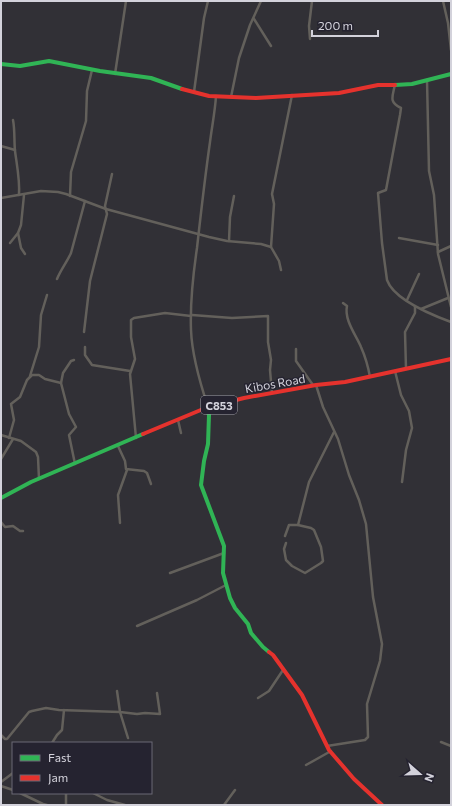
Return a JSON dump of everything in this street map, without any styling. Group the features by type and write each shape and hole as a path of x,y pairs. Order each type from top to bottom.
{"street":[{"path":"115,74 126,1"},
{"path":"194,92 204,18 208,1"},
{"path":"232,97 239,58 261,1"},
{"path":"310,39 309,26 312,1"},
{"path":"443,1 448,22 451,50"},
{"path":"254,19 271,46"},
{"path":"1,64 20,66 49,61 115,74 151,78 194,92 216,96 263,98 292,95 334,94 378,85 412,84 451,74"},
{"path":"70,196 71,172 86,121 87,91 92,70"},
{"path":"427,80 429,124 428,164 434,195 438,252 451,307"},
{"path":"395,84 392,101 393,104 400,108 400,115 386,190 378,193 387,280 399,295 414,306 451,322"},
{"path":"281,270 279,261 271,247 274,204 272,194 292,95"},
{"path":"216,96 198,233 191,331 200,382 209,415 208,444 201,485 224,546 223,573 230,598 235,608 248,624 249,631 263,648 273,655 302,695 330,751 354,779 382,805"},
{"path":"13,120 15,150 18,165 19,195"},
{"path":"1,146 15,150"},
{"path":"84,332 90,281 107,214 105,206 112,174"},
{"path":"1,198 42,191 58,192 106,209 198,233 229,241 261,244 271,247"},
{"path":"10,243 18,233 22,218 24,195"},
{"path":"229,241 230,217 234,196"},
{"path":"57,279 61,269 71,253 85,201"},
{"path":"18,233 21,248 25,254"},
{"path":"399,238 438,245"},
{"path":"438,252 451,246"},
{"path":"407,300 420,274"},
{"path":"1,459 11,438 14,420 11,404 20,397 30,376 39,347 41,315 47,295"},
{"path":"420,309 448,298"},
{"path":"343,303 348,306 347,311 349,322 362,349 370,377"},
{"path":"406,369 405,332 415,313 414,306"},
{"path":"136,438 130,371 135,359 130,325 132,319 161,314 232,318 268,316 268,342 271,360 270,370 272,393"},
{"path":"85,347 85,355 92,365 130,371"},
{"path":"296,349 296,361 314,386 334,431 366,524 373,597 382,644 380,661 367,704 368,738 365,740 327,746"},
{"name":"Kibos Road","path":"1,498 20,487 207,408 244,398 370,377 451,359"},
{"path":"74,360 71,361 63,372 61,383 69,414 76,427 69,435 75,464"},
{"path":"395,371 402,395 409,411 412,428 406,450 402,482"},
{"path":"30,376 39,375 44,379 61,383"},
{"path":"178,420 180,432"},
{"path":"298,525 309,482 334,431"},
{"path":"1,435 27,445 37,454 39,479"},
{"path":"118,446 127,470 118,495 120,523"},
{"path":"127,470 144,471 147,473 152,484"},
{"path":"1,522 5,527 13,526 23,531"},
{"path":"285,536 289,525 298,525 314,530 321,547 323,561 305,573 302,572 286,560 284,549 286,544"},
{"path":"170,573 224,553"},
{"path":"137,626 197,600 226,585"},
{"path":"258,698 269,690 283,670"},
{"path":"117,691 120,712 128,738"},
{"path":"1,735 7,739 30,711 46,708 160,714 157,693"},
{"path":"52,742 56,735 62,730 64,710"},
{"path":"441,742 451,746"},
{"path":"306,765 330,751"},
{"path":"1,782 12,774"},
{"path":"1,786 12,790"},
{"path":"224,805 235,790"},
{"path":"22,794 47,805"},
{"path":"66,794 66,805"},
{"path":"95,794 111,803 125,805"}],"traffic: fast":[{"path":"1,64 20,66 49,61 100,71 151,78 182,89"},
{"path":"395,85 412,84 451,74"},
{"path":"206,408 209,415 208,444 201,485 224,546 223,573 230,598 235,608 248,624 251,633 269,652"},
{"path":"1,498 31,482 143,434"}],"traffic: jam":[{"path":"182,89 209,96 256,98 339,93 378,85 395,85"},
{"path":"143,434 208,407 244,398 316,385 345,382 451,359"},
{"path":"269,652 273,655 302,695 329,750 354,779 382,805"}]}
